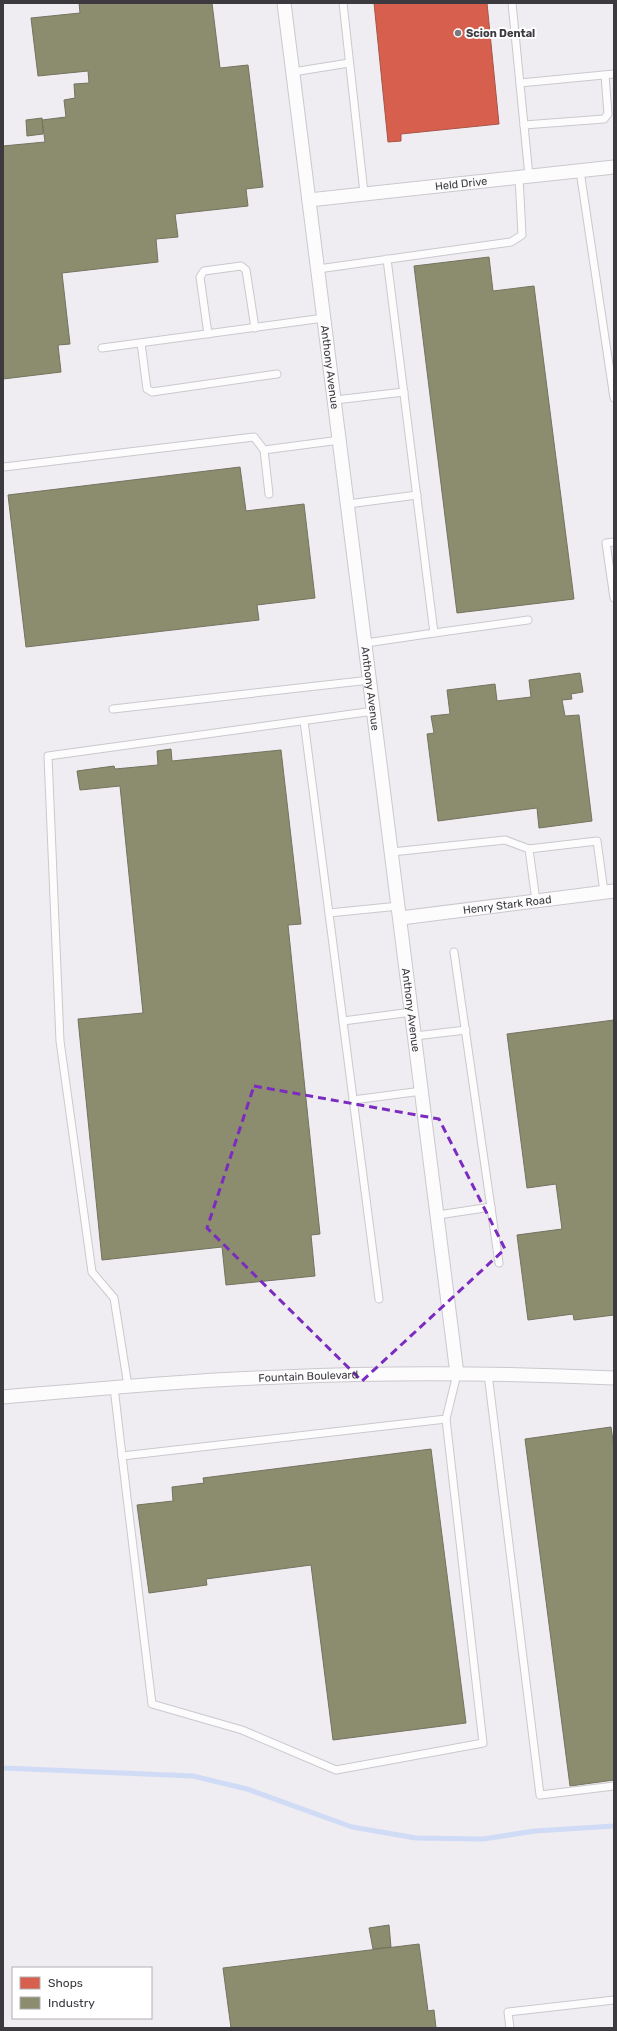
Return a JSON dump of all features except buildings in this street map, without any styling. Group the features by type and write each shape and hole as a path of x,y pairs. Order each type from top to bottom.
{"street":[{"name":"Anthony Avenue","path":"284,3 400,912 457,1374"},
{"name":"Held Drive","path":"309,200 614,167"},
{"name":"Henry Stark Road","path":"400,912 536,901 609,891"},
{"name":"Fountain Boulevard","path":"3,1397 114,1387 282,1376 488,1374 614,1378"}],"lane":[{"path":"343,3 364,193"},
{"path":"318,269 511,242 522,235 524,126 512,3"},
{"path":"293,72 350,63"},
{"path":"520,83 614,74"},
{"path":"524,126 604,119 608,114 605,75"},
{"path":"580,171 614,398"},
{"path":"387,259 434,633"},
{"path":"208,334 200,277 204,271 241,266 246,270 254,328"},
{"path":"102,348 324,318"},
{"path":"141,343 147,389 152,392 277,374"},
{"path":"335,400 404,392"},
{"path":"4,467 254,437 264,450 269,494"},
{"path":"264,450 340,440"},
{"path":"348,504 417,495"},
{"path":"610,542 614,598"},
{"path":"366,643 528,620"},
{"path":"113,709 370,680"},
{"path":"128,1386 114,1298 92,1272 60,1041 48,756 374,711"},
{"path":"304,721 379,1299"},
{"path":"392,852 505,840 529,850 597,840 609,891"},
{"path":"529,850 536,901"},
{"path":"329,913 400,912"},
{"path":"454,952 499,1263"},
{"path":"343,1021 412,1012"},
{"path":"415,1036 466,1030"},
{"path":"353,1100 422,1091"},
{"path":"438,1215 491,1207"},
{"path":"114,1387 152,1704 242,1730 336,1770 483,1743 446,1419 457,1374"},
{"path":"488,1374 540,1795 614,1786"},
{"path":"122,1456 446,1419"},
{"path":"510,2028 508,2012 614,2000"}],"highlighted area":[{"path":"254,1086 439,1119 505,1249 362,1381 207,1228"}],"waterway":[{"path":"3,1768 193,1776 247,1789 352,1827 416,1838 483,1839 535,1831 614,1826"}],"place":[{"name":"Scion Dental","path":"458,33"}]}
